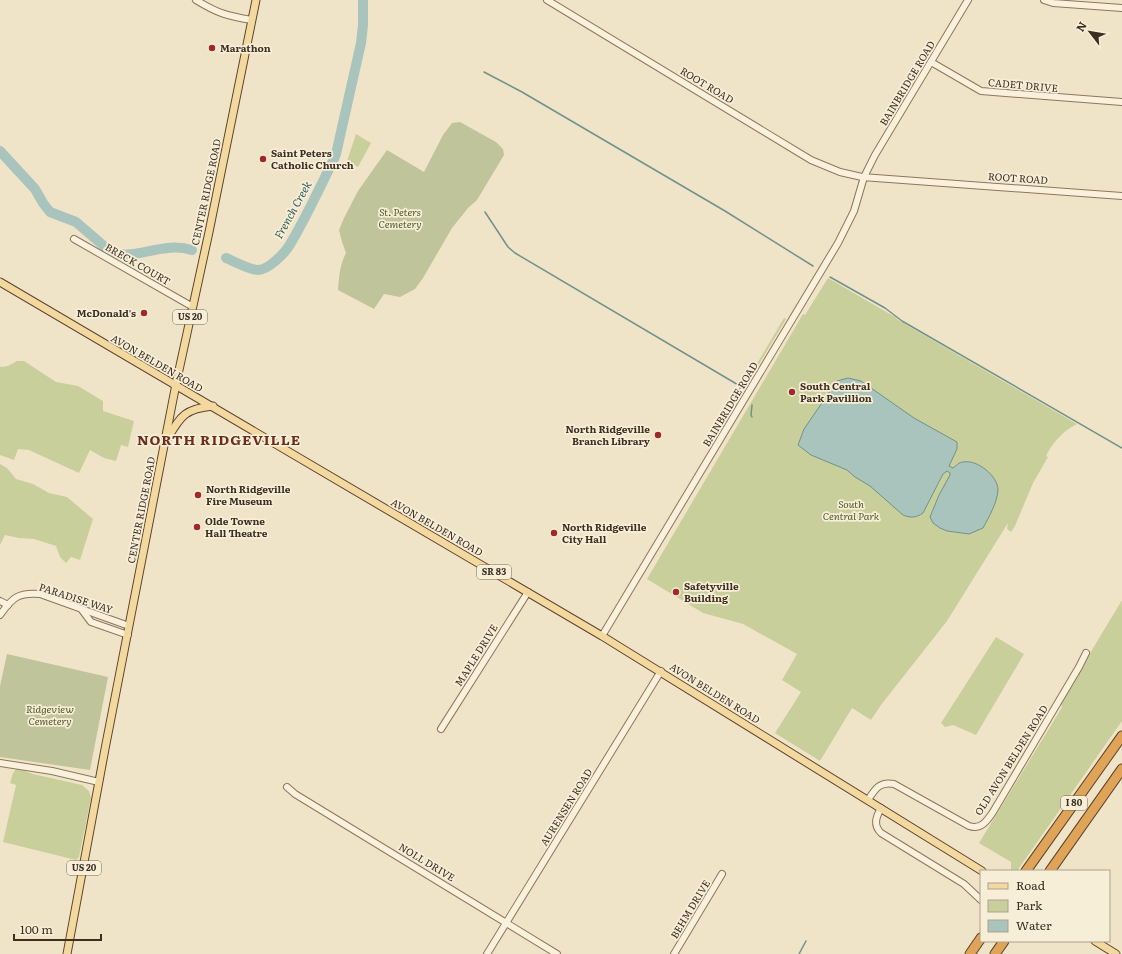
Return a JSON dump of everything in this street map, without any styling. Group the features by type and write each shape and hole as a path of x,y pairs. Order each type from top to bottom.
{"highway":[{"name":"I 80","path":"1027,870 1122,736"},
{"name":"I 80","path":"1051,870 1122,769"},
{"path":"970,954 980,939"},
{"path":"995,954 1003,942"}],"main road":[{"name":"CENTER RIDGE ROAD","path":"67,954 164,444 256,0"},
{"name":"AVON BELDEN ROAD","path":"0,282 176,384 602,636 980,870"},
{"path":"164,444 175,426 186,414 193,410 213,406"},
{"path":"1097,942 1116,954"}],"street":[{"path":"196,0 219,13 252,20"},
{"name":"ROOT ROAD","path":"546,0 811,160 840,172 863,177 1122,196"},
{"name":"BAINBRIDGE ROAD","path":"602,636 838,243 854,211 863,177 968,0"},
{"path":"1044,0 1053,3 1122,8"},
{"name":"CADET DRIVE","path":"931,62 981,91 1122,102"},
{"name":"BRECK COURT","path":"74,239 193,307"},
{"name":"MAPLE DRIVE","path":"441,729 528,592"},
{"name":"PARADISE WAY","path":"0,615 14,597 22,594 33,593 40,594 129,626"},
{"path":"0,600 8,605"},
{"path":"81,609 91,622 128,635"},
{"name":"OLD AVON BELDEN ROAD","path":"868,800 878,786 886,783 894,784 969,826 975,828 981,826 993,812 1086,653"},
{"name":"AURENSEN ROAD","path":"487,954 661,672"},
{"path":"0,763 52,771 100,782"},
{"name":"NOLL DRIVE","path":"287,788 557,954"},
{"path":"881,808 876,822 876,826 881,833 964,884 980,899"},
{"name":"BEHM DRIVE","path":"674,954 722,874"}],"green space":[{"name":"St. Peters Cemetery","path":"460,122 496,142 503,149 504,155 477,200 468,208 452,228 423,278 415,289 400,297 384,294 374,309 338,290 339,275 346,253 339,230 358,191 387,150 424,172 443,135 452,123"},
{"path":"356,134 371,143 358,167 347,161"},
{"name":"South Central Park","path":"828,278 1077,424 1059,437 1052,446 1046,456 1048,457 1033,483 1015,526 1011,532 1007,529 1008,523 947,621 881,705 871,720 852,708 820,761 775,733 801,692 782,680 797,654 743,624 703,613 647,579 803,314 805,315"},
{"path":"784,318 786,319 743,391 742,389"},
{"path":"17,361 24,361 56,382 78,386 103,401 103,411 134,421 128,447 121,445 116,461 104,458 90,450 79,473 29,450 18,449 14,460 0,455 0,366 8,366"},
{"path":"0,464 7,468 16,479 33,484 49,493 67,497 93,519 80,560 71,557 66,563 60,557 56,546 34,539 5,535 0,545"},
{"path":"1122,600 1122,721 1018,870 1011,870 1011,862 979,843 1061,709 1062,706 1060,703"},
{"path":"996,637 1024,654 976,735 953,725 945,727 941,723"},
{"name":"Ridgeview Cemetery","path":"7,654 108,677 90,770 0,757 0,686"},
{"path":"17,768 33,774 82,785 89,791 91,798 79,857 76,860 3,842 16,785 10,783 13,773"}],"water":[{"path":"848,378 861,381 914,418 957,442 957,449 949,466 953,468 960,463 969,462 980,466 991,474 998,490 996,500 983,528 969,534 947,531 933,523 930,517 939,495 950,475 947,471 943,474 923,513 915,517 908,517 903,515 870,486 847,470 811,455 798,445 804,429 837,381"}],"waterway":[{"name":"French Creek","path":"226,258 250,269 262,269 271,265 283,253 301,226 336,154 361,43 363,0"},
{"path":"484,72 522,92 725,211 813,266"},
{"name":"French Creek","path":"0,151 35,189 50,212 76,222 112,253 122,255 171,248 192,250"},
{"path":"485,212 508,247 515,253 740,386 740,391"},
{"path":"830,277 885,308 902,321 1122,448"},
{"path":"752,405 752,417"},
{"path":"799,954 806,941"}],"place":[{"name":"Marathon","path":"212,48"},
{"name":"Saint Peters Catholic Church","path":"263,159"},
{"name":"McDonald's","path":"144,313"},
{"name":"South Central Park Pavillion","path":"792,392"},
{"name":"North Ridgeville Branch Library","path":"658,435"},
{"name":"North Ridgeville Fire Museum","path":"198,495"},
{"name":"Olde Towne Hall Theatre","path":"197,527"},
{"name":"North Ridgeville City Hall","path":"554,533"},
{"name":"Safetyville Building","path":"676,592"}],"district":[{"name":"NORTH RIDGEVILLE","path":"219,440"}]}
